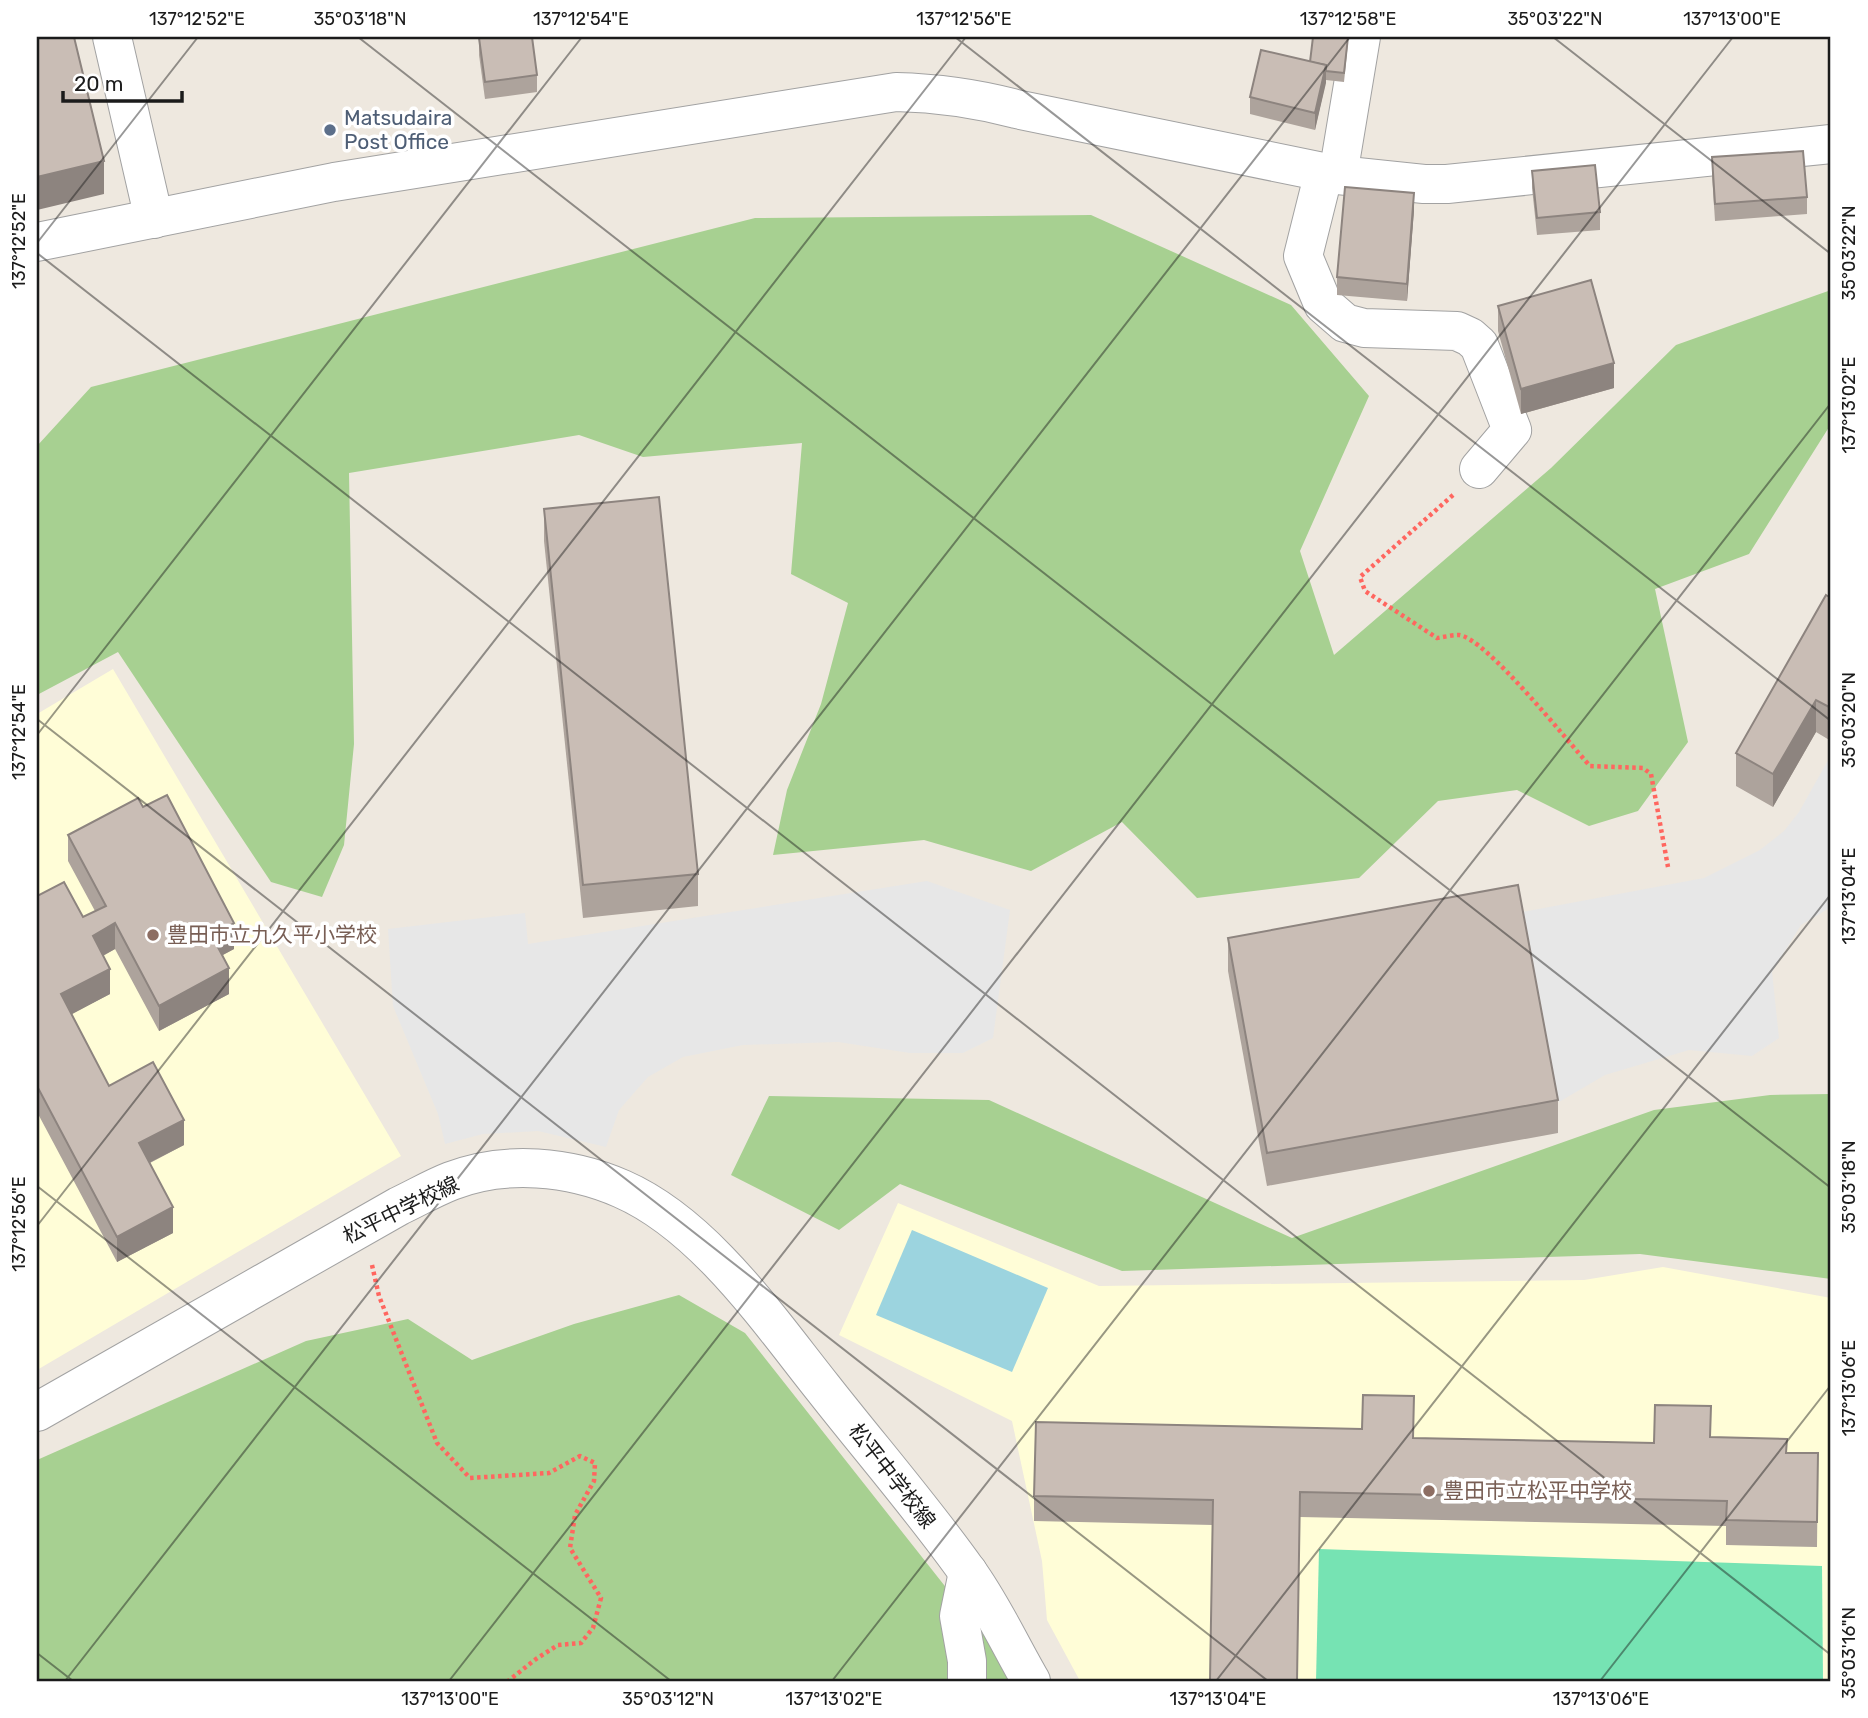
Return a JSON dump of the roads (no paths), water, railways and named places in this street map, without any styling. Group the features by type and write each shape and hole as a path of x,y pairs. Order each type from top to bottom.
{"street":[{"path":"111,37 154,219"},
{"path":"1361,37 1331,174 1303,256 1323,304 1345,323 1364,328 1457,331 1479,345 1512,430 1479,469"},
{"path":"37,242 334,182 896,92 940,93 984,100 1016,109 1331,174 1424,184 1447,184 1831,144"},
{"name":"松平中学校線","path":"37,1412 399,1206 453,1180 518,1168 550,1169 583,1176 621,1188 652,1204 676,1221 744,1290 968,1572 1031,1681"},
{"path":"967,1681 967,1661 959,1616 968,1572"}],"water":[{"path":"912,1230 1048,1288 1012,1372 876,1315"}],"place":[{"name":"Matsudaira Post Office","path":"330,130"},
{"name":"豊田市立九久平小学校","path":"153,935"},
{"name":"豊田市立松平中学校","path":"1429,1491"}]}
